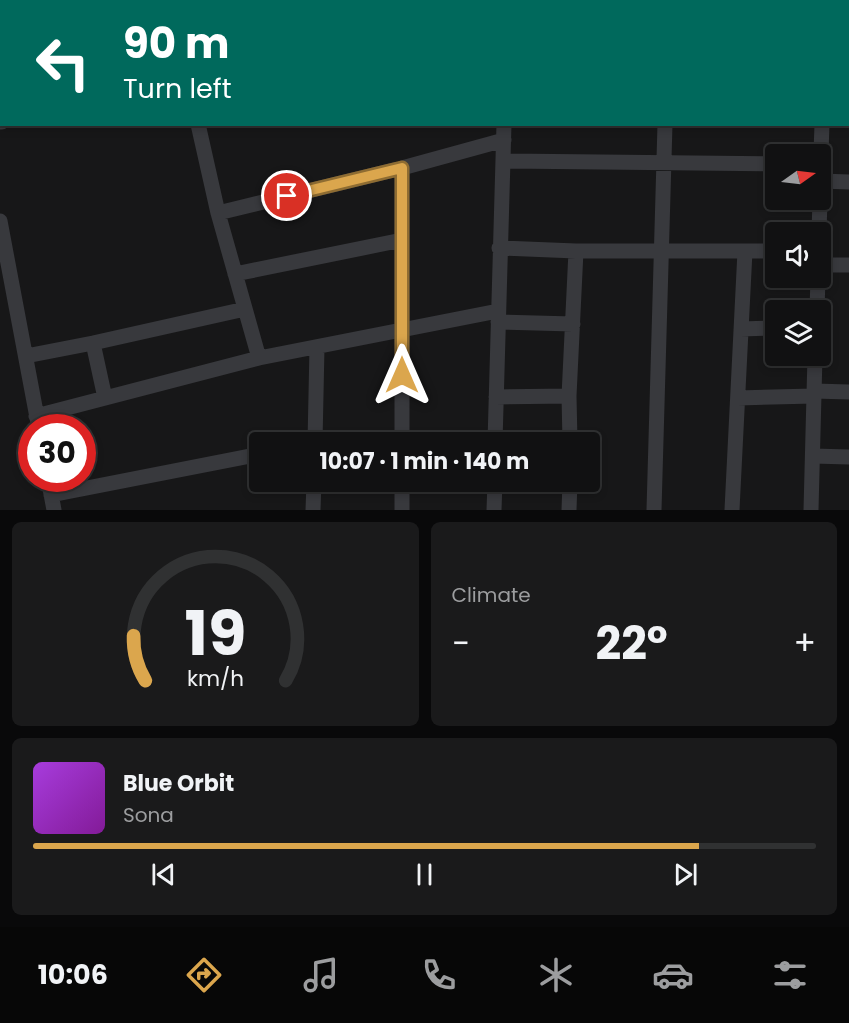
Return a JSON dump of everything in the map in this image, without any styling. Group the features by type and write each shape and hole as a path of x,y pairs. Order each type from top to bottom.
{"street":[{"path":"198,126 218,213 259,358"},
{"path":"654,510 665,126"},
{"path":"822,126 822,144"},
{"path":"218,213 402,168 504,132 495,432"},
{"path":"504,161 765,164"},
{"path":"402,168 402,432"},
{"path":"831,181 849,182"},
{"path":"0,221 2,244 37,414"},
{"path":"235,274 402,240"},
{"path":"499,248 576,251 765,251"},
{"path":"570,432 576,251"},
{"path":"732,510 745,251"},
{"path":"831,265 849,265"},
{"path":"26,356 245,309"},
{"path":"60,414 105,398 259,358 402,330 498,317 573,324"},
{"path":"741,328 765,328"},
{"path":"93,343 105,398"},
{"path":"314,432 317,346"},
{"path":"811,510 815,366"},
{"path":"738,398 849,392"},
{"path":"496,397 570,396"},
{"path":"813,456 849,457"},
{"path":"52,502 249,457"},
{"path":"313,510 314,492"},
{"path":"402,492 402,510"},
{"path":"494,510 495,492"},
{"path":"569,510 570,492"}],"route":[{"path":"287,196 402,168 402,375"}]}
